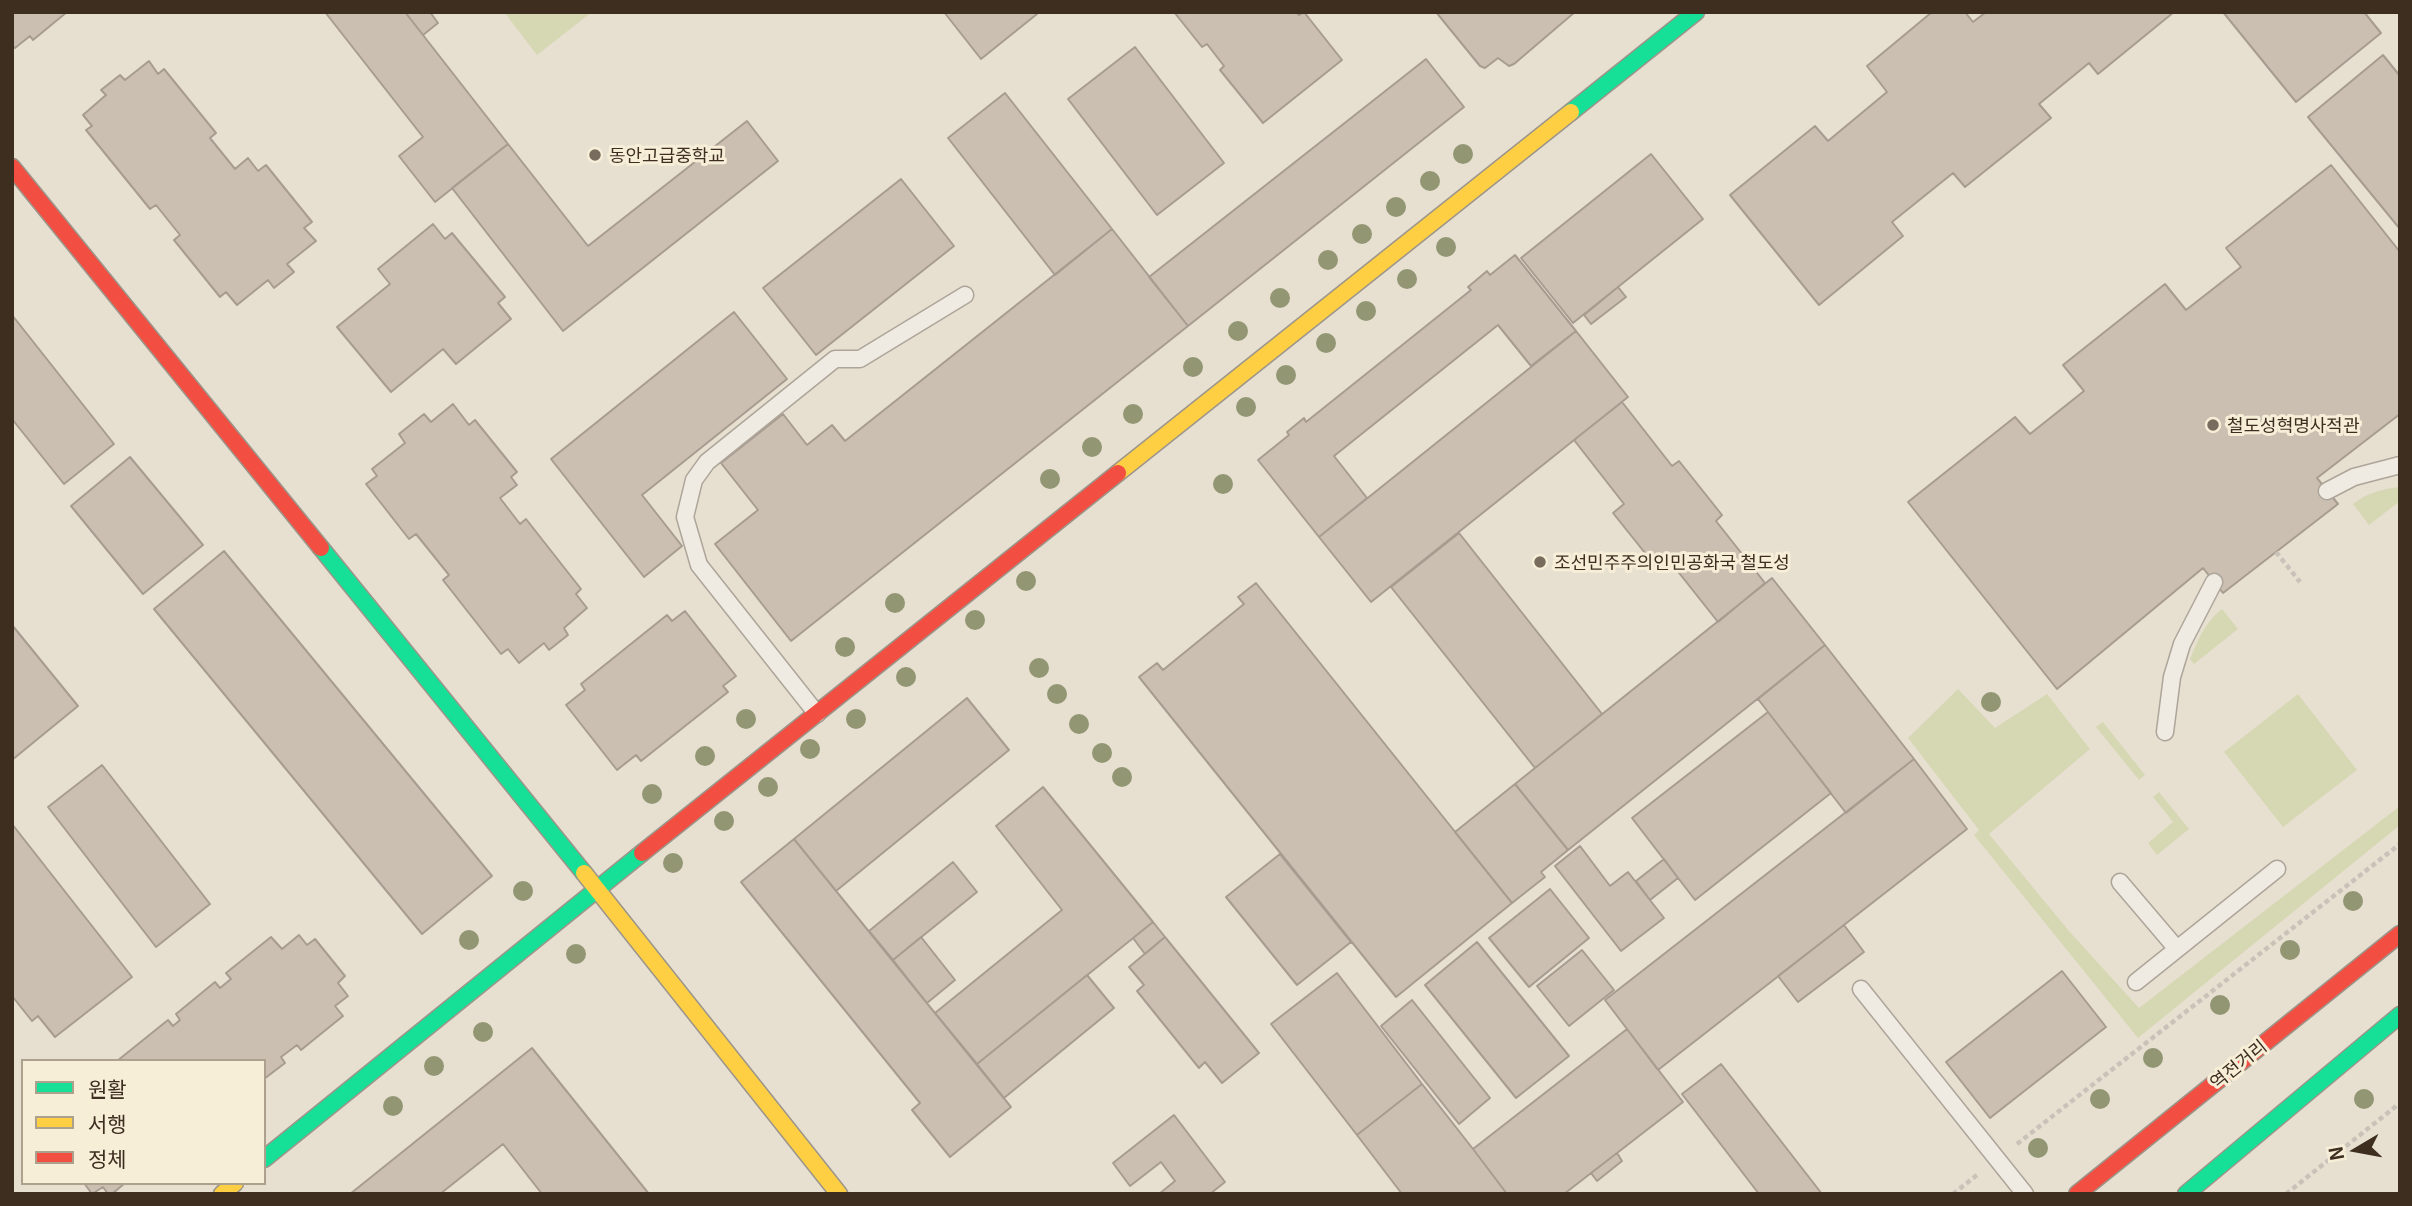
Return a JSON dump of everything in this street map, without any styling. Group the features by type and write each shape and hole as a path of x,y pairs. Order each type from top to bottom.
{"street":[{"path":"266,1157 597,889 1696,12"},
{"path":"12,167 597,889 839,1194"},
{"name":"역전거리","path":"2077,1194 2400,934"},
{"path":"2192,1190 2400,1015"}],"lane":[{"path":"817,714 699,565 685,517 694,480 708,462 835,359 860,359 965,295"},
{"path":"2327,491 2354,477 2400,465"},
{"path":"2165,732 2172,677 2182,644 2214,582"},
{"path":"2136,982 2277,869"},
{"path":"2120,882 2177,949"},
{"path":"1861,989 2025,1194"}],"path":[{"path":"2276,552 2300,582"},
{"path":"1953,1194 2400,844"},
{"path":"2286,1194 2400,1102"}],"green space":[{"path":"504,12 592,12 537,55"},
{"path":"2400,487 2400,501 2369,525 2353,504 2375,492"},
{"path":"2222,609 2238,629 2194,664 2190,659 2199,638"},
{"path":"1958,689 1995,728 2047,694 2090,749 1989,834 2069,931 2139,1008 2400,806 2400,825 2138,1038 1974,835 1979,830 1908,738"},
{"path":"2298,694 2357,770 2283,827 2224,752"},
{"path":"2103,722 2145,775 2139,780 2096,727"},
{"path":"2159,792 2189,829 2157,855 2148,843 2173,822 2153,797"}],"building":[{"path":"12,12 67,12 33,40 30,36 15,48 12,45"},
{"path":"325,12 405,12 508,144 435,202 399,156 423,137"},
{"path":"405,12 430,12 438,23 423,35"},
{"path":"944,12 1036,12 1037,14 981,59"},
{"path":"1174,12 1296,12 1299,15 1304,12 1342,60 1263,123 1220,70 1224,66 1207,44 1202,47"},
{"path":"1436,12 1575,12 1514,64 1509,66 1498,58 1485,68 1480,66"},
{"path":"1932,12 1965,12 1973,22 1986,12 2174,12 2098,74 2089,63 2039,104 2051,118 1965,187 1953,173 1892,222 1903,236 1819,305 1730,195 1815,126 1828,141 1887,92 1867,66"},
{"path":"2223,12 2364,12 2381,33 2296,102"},
{"path":"1135,47 1224,163 1157,215 1068,99"},
{"path":"2383,55 2400,76 2400,229 2308,117"},
{"path":"1426,59 1464,107 1188,326 1149,277"},
{"path":"149,61 158,74 164,69 216,133 210,138 235,169 248,158 258,171 266,165 312,222 304,228 316,241 287,264 294,272 274,288 268,280 237,305 226,292 220,297 174,240 180,235 156,205 150,209 86,130 92,126 83,115 106,95 101,90 120,75 125,80"},
{"path":"1005,93 1112,229 1055,275 948,138"},
{"path":"747,121 778,161 563,331 452,188 508,144 588,246"},
{"path":"1651,154 1703,219 1573,323 1521,258"},
{"name":"철도성혁명사적관","path":"2331,165 2400,252 2400,414 2317,478 2338,504 2223,593 2203,568 2057,689 1908,502 2015,417 2030,434 2084,391 2063,365 2165,284 2186,310 2241,267 2226,248"},
{"path":"901,179 954,246 816,355 763,288"},
{"path":"433,224 445,239 452,233 505,297 498,303 511,319 456,364 443,349 391,392 337,327 390,284 378,269"},
{"path":"1112,229 1188,326 791,641 715,544 758,510 721,463 783,414 807,445 832,425 845,441"},
{"path":"1515,255 1576,331 1531,366 1498,325 1334,456 1367,498 1319,537 1258,460 1289,435 1287,432 1304,418 1306,422 1471,290 1468,287 1487,271 1490,275"},
{"path":"1618,287 1626,297 1591,324 1584,315"},
{"path":"734,312 787,379 642,495 682,546 644,577 551,459"},
{"path":"12,315 114,444 64,484 12,419"},
{"path":"1576,331 1628,397 1371,602 1319,537"},
{"path":"1622,402 1672,466 1679,461 1722,515 1716,521 1765,583 1718,622 1668,559 1657,568 1613,513 1624,504 1574,440"},
{"path":"453,404 469,425 475,420 517,472 511,477 517,485 500,498 520,524 526,519 581,589 576,594 587,608 564,628 568,635 549,650 544,643 519,663 508,649 501,654 443,580 449,575 416,534 409,539 366,484 377,476 372,469 405,443 399,434 424,414 431,422"},
{"path":"130,457 203,545 143,594 71,506"},
{"path":"1459,533 1602,714 1535,768 1391,587"},
{"path":"224,551 492,876 422,934 154,609"},
{"path":"1772,578 1825,645 1568,850 1515,784"},
{"path":"1256,583 1512,903 1396,997 1139,677 1157,663 1163,670 1244,604 1238,597"},
{"path":"685,611 736,676 723,686 728,692 641,761 636,755 617,770 566,705 585,690 581,684 667,615 672,621"},
{"path":"12,625 78,706 12,760"},
{"path":"1825,645 1914,759 1846,813 1758,699"},
{"path":"967,698 1009,750 836,891 794,839"},
{"path":"1768,712 1831,793 1695,900 1632,818"},
{"path":"1914,759 1967,829 1658,1070 1605,1000"},
{"path":"102,765 210,904 156,947 48,807"},
{"path":"1515,784 1568,850 1541,872 1545,877 1512,903 1455,832"},
{"path":"1043,787 1153,922 977,1064 935,1013 1062,910 996,826"},
{"path":"12,824 132,977 55,1037 38,1016 32,1021 12,996"},
{"path":"794,839 1011,1107 950,1157 912,1110 920,1103 741,882"},
{"path":"1580,846 1610,886 1628,872 1664,918 1621,951 1555,866"},
{"path":"1280,854 1351,942 1297,985 1226,897"},
{"path":"1664,859 1678,878 1650,900 1636,881"},
{"path":"953,862 977,892 893,960 869,931"},
{"path":"1550,889 1589,938 1529,987 1489,938"},
{"path":"1153,922 1165,937 1145,954 1133,938"},
{"path":"1844,925 1864,952 1798,1002 1778,976"},
{"path":"299,935 307,945 315,939 345,976 338,983 348,996 335,1006 343,1016 301,1050 297,1045 281,1057 285,1063 266,1077 266,1059 119,1059 168,1020 173,1026 180,1020 176,1014 215,982 220,988 231,979 226,973 271,937 282,949"},
{"path":"921,937 955,980 927,1003 893,960"},
{"path":"1165,937 1259,1053 1222,1083 1205,1062 1199,1068 1137,991 1144,985 1129,967"},
{"path":"1477,942 1569,1056 1516,1098 1425,985"},
{"path":"1582,950 1614,990 1569,1026 1537,986"},
{"path":"2062,971 2106,1027 1990,1118 1946,1062"},
{"path":"1337,973 1422,1084 1357,1135 1271,1024"},
{"path":"1087,975 1114,1008 1004,1098 977,1064"},
{"path":"1412,1000 1490,1098 1459,1124 1381,1026"},
{"path":"1627,1029 1683,1102 1564,1194 1507,1194 1473,1149"},
{"path":"532,1048 649,1194 542,1194 503,1144 440,1194 350,1194"},
{"path":"1721,1064 1822,1194 1759,1194 1682,1094"},
{"path":"1422,1084 1507,1194 1402,1194 1357,1135"},
{"path":"1174,1115 1225,1182 1210,1194 1159,1194 1175,1181 1161,1162 1130,1186 1113,1163"},
{"path":"1617,1153 1622,1161 1597,1181 1591,1173"},
{"path":"85,1185 123,1185 112,1194 108,1194 103,1187 92,1194"}],"traffic: fast":[{"path":"1571,112 1696,12"},
{"path":"321,548 584,873"},
{"path":"266,1157 642,853"},
{"path":"2186,1194 2400,1015"}],"traffic: slow":[{"path":"1118,473 1571,112"},
{"path":"584,873 839,1194"},
{"path":"222,1194 233,1185"}],"traffic: jam":[{"path":"12,167 321,548"},
{"path":"642,853 1118,473"},
{"path":"2077,1194 2400,934"}],"place":[{"name":"동안고급중학교","path":"595,155"},
{"name":"철도성혁명사적관","path":"2213,425"},
{"name":"조선민주주의인민공화국 철도성","path":"1540,562"}]}
